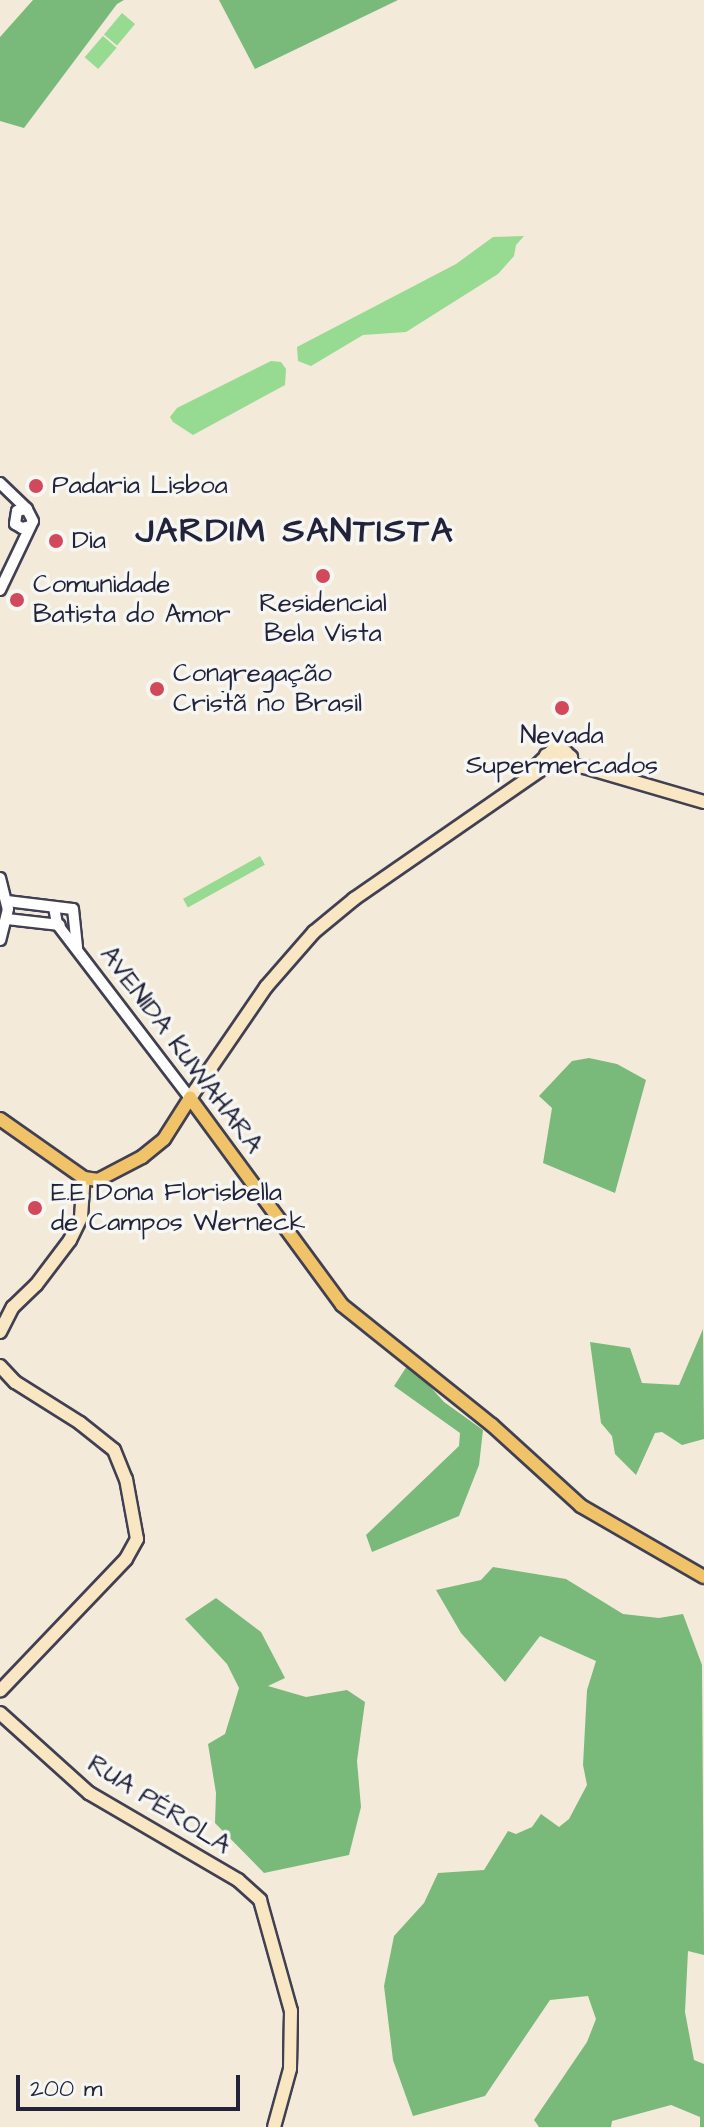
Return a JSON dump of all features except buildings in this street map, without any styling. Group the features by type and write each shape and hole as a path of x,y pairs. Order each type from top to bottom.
{"main road":[{"path":"0,1119 84,1178 98,1180 114,1174 164,1139 266,987 314,932 354,899 522,782 561,749 584,767"},
{"path":"550,759 704,802"},
{"name":"AVENIDA KUWAHARA","path":"190,1098 329,1290 492,1425 581,1506 704,1577"},
{"path":"0,1332 13,1307 59,1257 74,1233 81,1217 84,1178"},
{"path":"0,1366 15,1382 80,1423 114,1450 126,1479 137,1539 126,1559 0,1691"},
{"name":"RUA PÉROLA","path":"0,1713 89,1793 238,1880 260,1900 291,2011 290,2069 274,2127"}],"street":[{"path":"0,483 15,494 34,517 0,590"},
{"path":"14,558 15,494"},
{"path":"15,519 27,509"},
{"path":"15,519 22,528 30,526"},
{"path":"0,878 7,901 7,919 0,940"},
{"path":"7,901 54,907"},
{"name":"AVENIDA KUWAHARA","path":"77,948 73,909 54,907 57,924 190,1098"},
{"path":"7,919 75,927"}],"green space":[{"path":"33,0 124,0 117,4 24,128 0,121 0,37"},
{"path":"219,0 398,0 255,69"},
{"path":"122,13 135,24 117,45 104,34"},
{"path":"103,36 117,48 98,69 85,57"},
{"path":"524,236 516,245 514,256 498,274 406,332 363,335 311,366 298,361 297,347 456,264 493,237"},
{"path":"271,361 281,362 286,369 285,385 193,435 170,417 177,408"},
{"path":"260,856 265,865 188,907 183,899"},
{"path":"589,1058 617,1064 646,1080 615,1193 543,1163 552,1108 539,1096 572,1061"},
{"path":"703,1329 704,1439 682,1445 662,1432 655,1433 636,1475 615,1454 612,1436 601,1423 590,1342 630,1348 642,1383 679,1385"},
{"path":"409,1363 444,1402 483,1430 479,1465 459,1516 372,1552 366,1535 459,1446 460,1433 394,1386"},
{"path":"493,1567 566,1579 623,1614 659,1618 683,1614 702,1665 704,1955 688,1951 685,2012 694,2060 704,2064 704,2127 700,2127 700,2117 671,2105 612,2121 611,2127 539,2127 534,2120 587,2042 596,2019 588,1996 550,2000 485,2096 413,2116 393,2060 384,1986 394,1936 424,1903 438,1873 484,1870 508,1831 516,1834 532,1827 541,1814 559,1827 569,1819 587,1785 583,1765 587,1690 596,1661 540,1636 505,1682 461,1633 436,1590 481,1580"},
{"path":"216,1598 261,1632 285,1678 268,1686 306,1697 347,1690 365,1702 357,1761 361,1807 349,1855 264,1873 215,1823 216,1793 208,1744 225,1734 239,1688 227,1664 185,1619"}],"place":[{"name":"Padaria Lisboa","path":"36,486"},
{"name":"Dia","path":"56,541"},
{"name":"Residencial Bela Vista","path":"323,576"},
{"name":"Comunidade Batista do Amor","path":"17,600"},
{"name":"Congregação Cristã no Brasil","path":"157,689"},
{"name":"Nevada Supermercados","path":"562,708"},
{"name":"E.E Dona Florisbella de Campos Werneck","path":"35,1208"}],"district":[{"name":"JARDIM SANTISTA","path":"295,532"}]}
